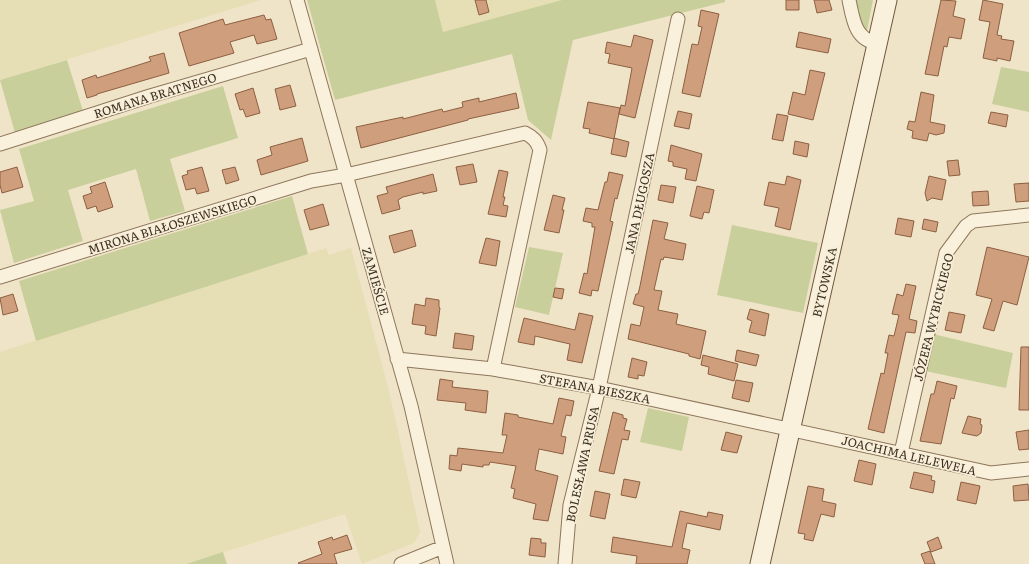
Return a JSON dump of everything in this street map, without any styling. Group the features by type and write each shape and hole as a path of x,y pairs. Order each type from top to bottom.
{"street":[{"name":"ZAMIEŚCIE","path":"297,0 411,406 447,564"},
{"path":"849,0 854,22 859,33 866,40 878,44"},
{"name":"BYTOWSKA","path":"760,564 887,0"},
{"name":"JANA DŁUGOSZA","path":"599,388 678,19"},
{"name":"ROMANA BRATNEGO","path":"0,144 150,96 311,50"},
{"name":"MIRONA BIAŁOSZEWSKIEGO","path":"0,277 310,181 346,175 525,133 532,136 540,150 493,369"},
{"name":"JÓZEFA WYBICKIEGO","path":"901,453 946,253 966,226 973,221 1029,215"},
{"name":"STEFANA BIESZKA","path":"397,359 493,369 599,388 790,428"},
{"name":"BOLESŁAWA PRUSA","path":"565,564 570,506 599,388"},
{"name":"JOACHIMA LELEWELA","path":"790,428 990,473 1029,469"},
{"path":"401,564 443,547"}],"shaded area":[{"path":"0,0 261,0 0,80"},
{"path":"435,0 562,0 443,32"},
{"path":"326,248 329,255 351,248 389,391 420,532 414,543 362,564 345,514 186,564 0,564 0,352"}],"green space":[{"path":"307,0 435,0 443,32 562,0 725,0 725,2 573,40 551,140 528,120 512,54 335,100"},
{"path":"855,0 873,0 867,31 862,28"},
{"path":"67,60 83,111 15,133 0,80"},
{"path":"1001,67 1029,72 1029,112 992,104"},
{"path":"223,86 238,138 170,159 185,211 150,221 136,169 68,190 83,241 14,263 0,210 34,201 19,149"},
{"path":"292,196 308,254 36,341 19,281"},
{"path":"732,225 818,243 803,313 717,295"},
{"path":"529,247 563,253 549,315 515,307"},
{"path":"933,334 1013,353 1006,388 925,371"},
{"path":"648,408 689,417 682,451 640,442"},
{"path":"223,552 227,564 186,564"}],"building":[{"path":"475,0 486,0 489,12 479,15"},
{"path":"786,0 799,0 799,10 786,10"},
{"path":"814,0 829,0 832,10 817,13"},
{"path":"941,0 956,1 953,16 965,19 961,39 949,37 947,47 944,46 938,76 925,74"},
{"path":"983,0 1003,4 997,35 1002,36 1001,39 1014,41 1010,61 997,58 997,61 983,58 990,22 979,20"},
{"path":"701,10 719,14 700,97 682,93 692,44 698,45 702,27 698,26"},
{"path":"264,15 266,20 271,19 277,39 257,44 254,35 230,42 234,53 189,66 179,33 223,19 225,25"},
{"path":"799,32 831,39 828,53 796,47"},
{"path":"634,35 653,40 635,118 619,114 621,105 625,106 632,68 608,63 610,54 605,53 607,42 631,47"},
{"path":"164,53 169,73 87,98 82,80 96,75 97,78 151,61 149,57"},
{"path":"810,70 825,73 813,120 788,114 793,92 805,95"},
{"path":"290,85 296,106 280,110 275,89"},
{"path":"253,88 260,113 246,117 243,109 240,110 235,94"},
{"path":"921,92 934,95 930,122 945,125 944,133 936,135 929,133 927,141 912,138 913,131 907,129 909,121 915,122"},
{"path":"516,93 519,108 468,119 361,148 356,127 403,117 403,119 442,109 443,112 463,107 462,102 479,98 479,102"},
{"path":"588,102 620,108 614,139 589,133 590,129 583,128"},
{"path":"678,111 692,114 689,129 674,126"},
{"path":"991,112 1008,115 1006,127 988,123"},
{"path":"777,114 788,116 783,141 772,139"},
{"path":"302,138 308,161 261,175 257,160 272,155 270,147"},
{"path":"614,138 629,142 626,157 611,154"},
{"path":"795,141 809,144 807,157 793,154"},
{"path":"671,145 702,154 696,181 685,179 687,169 673,166 673,162 668,161"},
{"path":"958,160 960,175 949,176 947,161"},
{"path":"473,164 477,182 460,185 456,167"},
{"path":"17,167 23,187 2,193 0,185 0,172"},
{"path":"202,167 209,191 197,194 195,188 186,190 182,176 188,174 187,171"},
{"path":"235,167 239,180 226,184 222,170"},
{"path":"499,170 508,172 503,197 505,197 503,205 508,206 506,217 488,214"},
{"path":"609,172 623,175 617,199 615,198 610,221 613,222 598,291 592,290 591,296 579,293 584,273 587,274 595,227 592,227 592,223 583,221 586,208 598,210"},
{"path":"433,174 437,191 423,194 423,192 403,197 398,200 400,209 382,214 377,196 388,193 386,187"},
{"path":"787,176 801,180 790,230 775,226 779,208 764,205 769,182 785,185"},
{"path":"929,176 946,180 942,200 932,198 927,201 925,193"},
{"path":"105,182 113,207 98,212 96,206 87,209 83,196 92,193 90,187"},
{"path":"1029,183 1029,201 1016,202 1014,184"},
{"path":"661,185 676,187 673,203 658,200"},
{"path":"697,186 714,190 709,213 704,212 702,219 690,216"},
{"path":"988,191 989,205 973,206 972,192"},
{"path":"553,195 565,198 559,233 544,230"},
{"path":"323,204 329,225 310,230 304,210"},
{"path":"898,218 914,221 911,237 895,234"},
{"path":"924,219 938,222 936,232 922,229"},
{"path":"653,220 668,223 664,239 686,244 683,260 664,257 663,260 661,259 654,290 662,291 658,310 678,314 676,324 706,331 700,359 689,356 689,354 628,339 631,324 640,326 644,307 633,304 640,286"},
{"path":"412,230 416,246 394,253 389,236"},
{"path":"486,238 500,241 496,266 479,263"},
{"path":"987,247 1029,257 1017,305 1003,301 994,331 983,328 992,299 976,295"},
{"path":"906,284 916,286 909,319 917,321 915,333 906,332 884,433 868,429 881,373 884,374 888,353 885,353 889,335 894,336 899,315 892,314 897,294 903,296"},
{"path":"555,288 564,289 562,299 553,297"},
{"path":"13,294 18,311 3,315 0,298"},
{"path":"426,298 439,300 440,308 436,336 425,334 426,326 412,324 415,304 425,306"},
{"path":"750,309 769,314 765,336 749,332 752,321 747,319"},
{"path":"949,312 965,315 961,333 945,330"},
{"path":"579,313 593,316 582,363 567,360 570,344 535,336 534,345 518,342 524,318 575,330"},
{"path":"455,333 474,336 472,350 453,348"},
{"path":"1021,347 1029,347 1029,410 1019,410"},
{"path":"737,350 759,355 756,366 735,361"},
{"path":"703,355 738,364 734,381 708,374 709,367 701,365"},
{"path":"632,358 647,362 644,376 638,375 638,379 628,377"},
{"path":"440,379 453,381 452,387 488,391 486,413 465,410 466,403 437,400"},
{"path":"736,380 753,383 749,402 732,398"},
{"path":"937,381 957,386 954,399 951,398 941,444 920,441 931,394 934,394"},
{"path":"559,398 574,401 571,416 566,415 561,436 566,437 563,454 539,449 535,470 558,476 548,521 533,519 536,504 513,498 515,489 511,488 516,466 490,462 489,465 483,465 483,467 462,464 461,471 449,469 450,455 457,456 458,448 503,453 507,435 502,435 505,413 553,424"},
{"path":"613,412 623,415 623,418 627,419 624,430 630,431 628,440 622,439 614,474 599,471"},
{"path":"968,416 981,419 981,433 977,436 962,433"},
{"path":"1029,430 1029,449 1019,450 1016,432"},
{"path":"726,432 742,436 737,453 721,450"},
{"path":"859,460 876,464 872,485 854,481"},
{"path":"914,472 932,476 931,480 935,481 933,493 910,488"},
{"path":"624,479 640,482 636,498 621,495"},
{"path":"961,482 980,486 976,504 957,500"},
{"path":"1028,484 1029,500 1014,501 1013,486"},
{"path":"808,486 824,489 822,501 836,504 834,517 821,514 813,541 804,539 805,534 798,533"},
{"path":"595,491 610,494 605,519 590,516"},
{"path":"680,511 707,517 708,512 723,515 720,530 687,523 682,548 690,550 687,564 636,564 637,556 611,552 613,537 672,547"},
{"path":"347,535 352,549 334,554 337,564 298,563 322,554 318,542 332,537 333,540"},
{"path":"938,537 942,548 931,552 927,542"},
{"path":"531,538 541,539 541,543 546,543 545,557 529,555"},
{"path":"930,551 935,564 925,564 921,554"}]}
